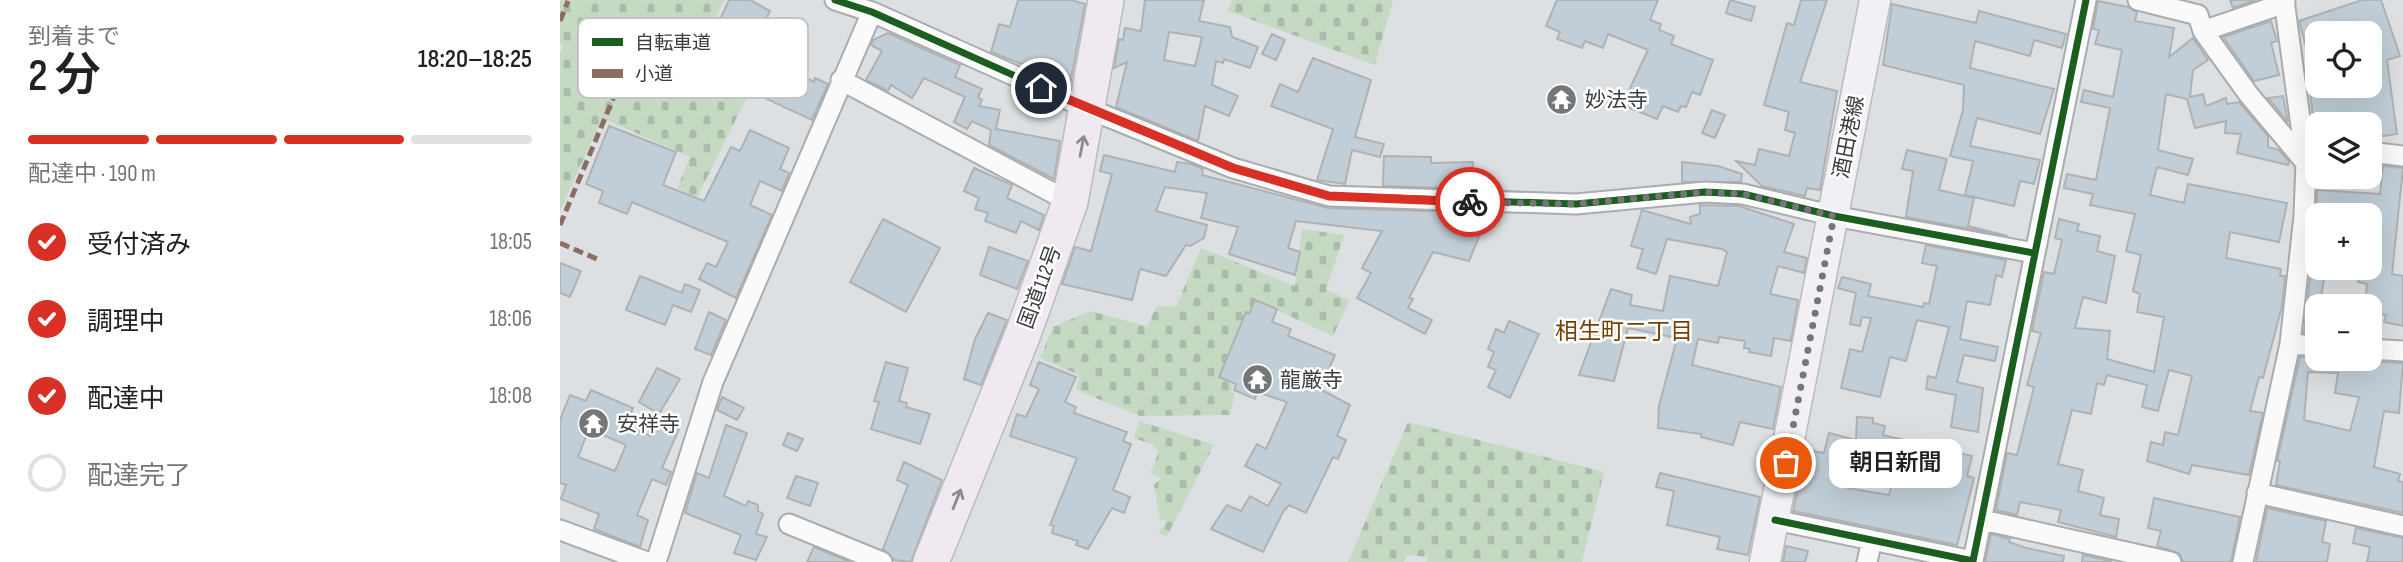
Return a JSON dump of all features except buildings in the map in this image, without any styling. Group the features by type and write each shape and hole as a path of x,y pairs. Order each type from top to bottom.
{"highway":[{"name":"国道112号","path":"932,562 1023,334 1070,202 1089,109 1106,0"}],"main road":[{"name":"酒田港線","path":"1765,562 1875,0"}],"street":[{"path":"835,0 872,12 1089,109 1233,168 1329,196 1576,204 1704,192 1743,194 1834,216 2034,253"},
{"path":"1775,520 1973,561 2086,0"},
{"path":"2138,0 2198,15 2203,31 2249,95 2305,148"},
{"path":"2203,31 2285,2 2305,127"},
{"path":"656,562 713,382 872,12"},
{"path":"841,80 1070,202"},
{"path":"2382,153 2403,156"},
{"path":"2243,562 2290,344 2305,189"},
{"path":"2290,344 2305,345"},
{"path":"2382,350 2403,351"},
{"path":"2257,493 2403,526"},
{"path":"1983,520 2171,562"},
{"path":"789,524 882,562"},
{"path":"560,530 647,562"},
{"path":"1867,562 1872,540"}],"green space":[{"path":"560,0 724,0 716,18 578,18 578,98 747,98 697,198 677,188 690,157 602,118 560,211 560,54 563,45 560,44"},
{"path":"1232,0 1393,0 1375,65 1228,11"},
{"path":"1302,229 1344,235 1326,290 1350,300 1333,336 1255,300 1249,314 1246,312 1220,377 1233,385 1231,392 1235,394 1230,415 1140,416 1076,390 1079,375 1040,358 1053,327 1090,311 1147,326 1157,306 1176,307 1201,248 1295,286"},
{"path":"1139,421 1214,445 1167,536 1158,533 1167,522 1160,519 1154,485 1161,478 1150,473 1159,452 1153,445 1134,438"},
{"path":"1408,422 1604,472 1582,562 1427,562 1428,557 1407,555 1404,562 1348,562"}],"marked path":[{"path":"560,21 568,1"},
{"path":"560,225 613,98"},
{"path":"560,243 597,259"}],"cycle path":[{"path":"835,0 872,12 1089,109 1233,168 1329,196 1576,204 1705,192 1743,194 1834,216 2034,253"},
{"path":"1775,520 1973,561 2086,0"}],"way so far":[{"path":"1470,202 1576,204 1704,192 1743,194 1834,216 1786,463"}],"place":[{"name":"妙法寺","path":"1562,100"},
{"name":"龍厳寺","path":"1257,380"},
{"name":"安祥寺","path":"594,424"},
{"name":"朝日新聞","path":"1786,463"}],"district":[{"name":"相生町二丁目","path":"1624,332"}],"route":[{"path":"1041,88 1233,168 1329,196 1470,202"}]}
